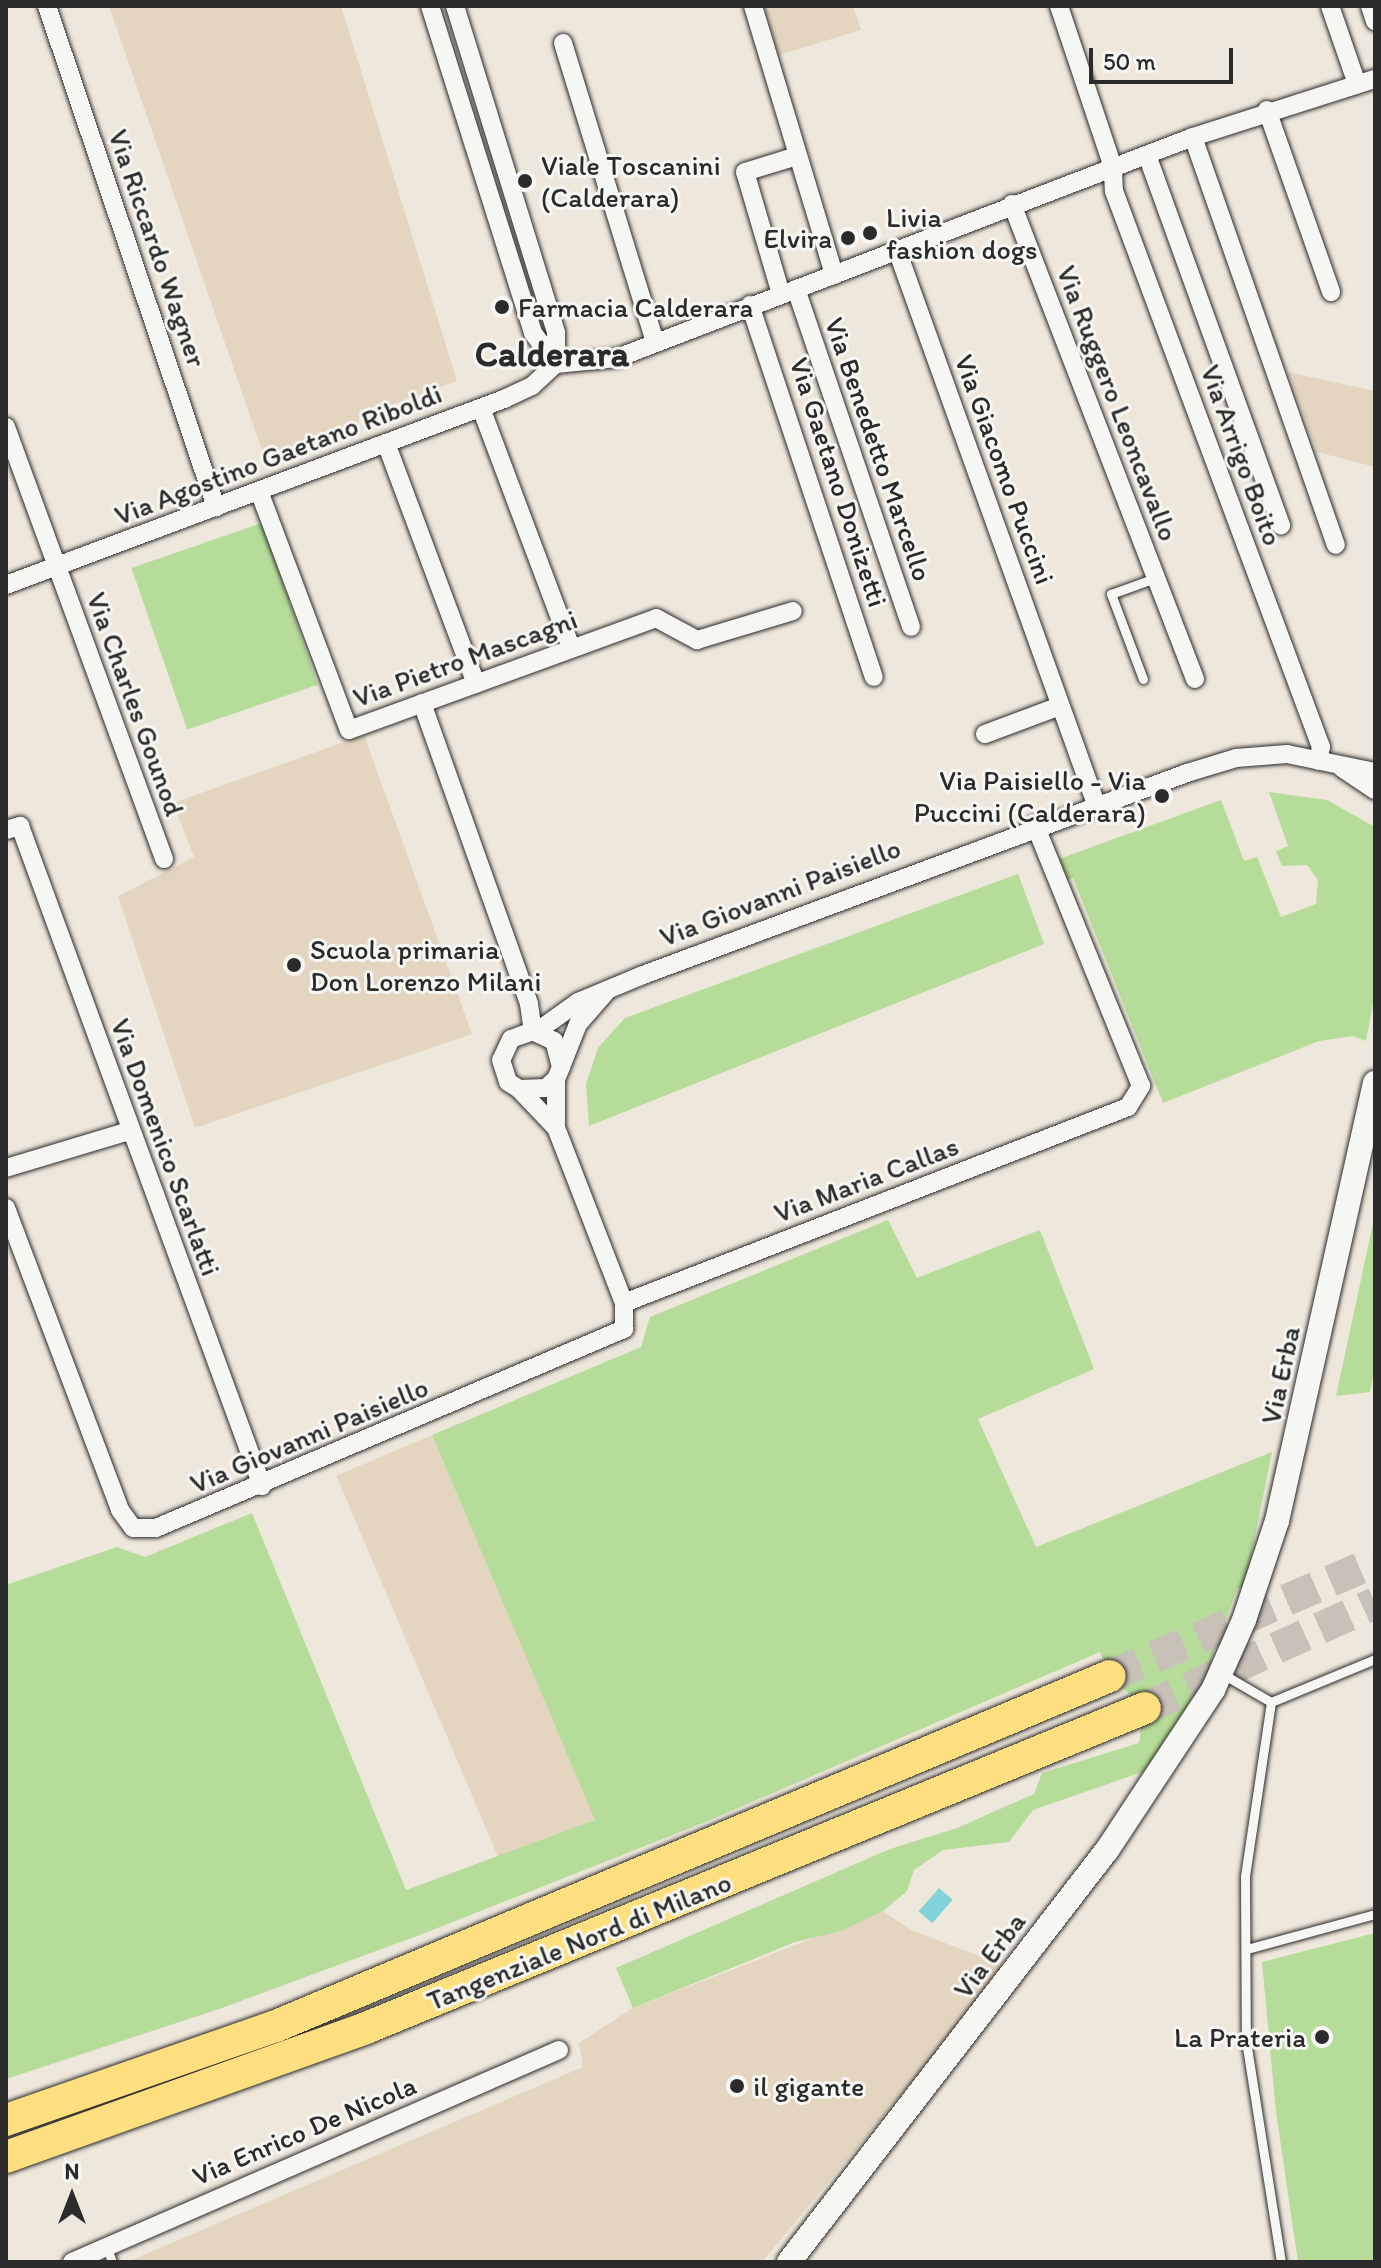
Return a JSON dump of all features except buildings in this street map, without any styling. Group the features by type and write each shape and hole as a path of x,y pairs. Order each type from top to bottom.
{"highway":[{"name":"Tangenziale Nord di Milano","path":"6,2120 276,2026 394,1972 771,1822 1110,1676"},
{"name":"Tangenziale Nord di Milano","path":"6,2157 366,2028 1145,1708"},
{"path":"6,2099 394,1972"}],"main road":[{"name":"Via Erba","path":"789,2262 1117,1838 1185,1738 1221,1673 1277,1521 1369,1138 1375,1083"}],"street":[{"name":"Via Riccardo Wagner","path":"47,6 216,507"},
{"path":"430,6 533,333 556,364"},
{"path":"455,6 556,333 556,364"},
{"path":"753,6 834,275"},
{"name":"Via Arrigo Boito","path":"1059,6 1112,172 1321,747 1318,761"},
{"path":"556,364 617,358 788,291 898,255 1012,204 1112,172 1193,137 1267,110 1366,81 1330,6"},
{"path":"1370,6 1375,21"},
{"path":"563,43 655,342"},
{"path":"1267,110 1331,292"},
{"path":"1193,137 1336,545"},
{"path":"1147,155 1281,525"},
{"name":"Via Benedetto Marcello","path":"797,156 745,172 911,627"},
{"name":"Via Ruggero Leoncavallo","path":"1012,204 1195,679"},
{"name":"Via Giacomo Puccini","path":"898,255 1096,804"},
{"name":"Via Gaetano Donizetti","path":"750,305 874,677"},
{"name":"Via Agostino Gaetano Riboldi","path":"6,585 481,408 532,386 556,364"},
{"path":"481,408 571,647"},
{"name":"Via Charles Gounod","path":"6,427 164,859"},
{"path":"386,443 476,684"},
{"name":"Via Pietro Mascagni","path":"259,491 349,730 656,618 697,640 793,611"},
{"path":"422,703 529,1004 534,1032"},
{"path":"985,734 1060,706"},
{"name":"Via Giovanni Paisiello","path":"534,1032 568,1008 609,988 1096,804 1236,758 1287,754 1339,767"},
{"path":"1339,767 1370,768"},
{"path":"1339,767 1375,790"},
{"name":"Via Maria Callas","path":"624,1303 1128,1107 1141,1086 1035,825"},
{"name":"Via Domenico Scarlatti","path":"13,828 262,1486"},
{"name":"Via Giovanni Paisiello","path":"556,1128 558,1073 578,1024 609,988"},
{"path":"534,1032 554,1041 558,1073 533,1092 519,1089 508,1082 501,1060 511,1039 534,1032"},
{"name":"Via Giovanni Paisiello","path":"6,1208 126,1522 144,1530 156,1528 614,1337 624,1329 624,1303 556,1128 519,1089"},
{"path":"6,1168 129,1131"},
{"name":"Via Enrico De Nicola","path":"72,2262 109,2254 559,2050"}],"lane":[{"name":"Via Ruggero Leoncavallo","path":"1143,679 1111,594 1155,578"},
{"path":"1271,1702 1375,1659"},
{"path":"1221,1673 1271,1702"},
{"path":"1271,1702 1245,1876 1246,2041 1281,2262"},
{"path":"1247,1949 1375,1914"}],"shaded area":[{"path":"109,6 341,6 457,381 359,417 358,433 268,468"},
{"path":"764,6 853,6 861,30 779,55"},
{"path":"1288,372 1375,391 1375,467 1317,452"},
{"name":"Scuola primaria Don Lorenzo Milani","path":"364,735 472,1034 195,1128 118,896 194,857 173,803"},
{"path":"432,1435 595,1820 500,1860 336,1476"},
{"path":"883,1911 911,1930 995,1962 1004,1971 762,2262 127,2262 583,2067 579,2043 633,2008"}],"green space":[{"path":"262,523 318,685 187,730 132,568"},
{"path":"1269,792 1327,800 1375,827 1375,993 1366,1041 1353,1036 1319,1041 1163,1103 1073,878 1067,880 1059,859 1221,800 1244,861 1257,857 1281,917 1316,904 1318,880 1307,865 1282,866 1276,851 1288,846"},
{"path":"1018,874 1044,944 589,1126 586,1084 598,1048 625,1018"},
{"path":"1375,1214 1375,1367 1370,1392 1336,1396"},
{"path":"888,1220 917,1278 1040,1230 1094,1369 978,1419 1036,1547 1272,1452 1245,1586 1237,1589 1210,1662 1184,1713 1145,1771 1033,1810 1009,1842 943,1850 914,1870 907,1891 883,1911 841,1931 795,1942 633,2008 616,1968 890,1849 957,1828 1034,1794 1042,1773 1139,1743 1144,1708 1110,1676 1100,1652 708,1821 425,1933 219,2009 6,2079 6,1585 117,1547 145,1557 252,1513 406,1890 595,1820 432,1435 641,1347 650,1317"},
{"name":"La Prateria","path":"1375,1933 1375,2262 1298,2262 1276,2112 1262,1962"}],"water":[{"path":"939,1888 953,1900 932,1923 919,1911"}],"tunnel":[{"path":"1110,1676 1375,1562"},
{"path":"1145,1708 1375,1603"}],"place":[{"name":"Viale Toscanini (Calderara)","path":"525,181"},
{"name":"Livia fashion dogs","path":"870,233"},
{"name":"Elvira","path":"848,238"},
{"name":"Farmacia Calderara","path":"502,307"},
{"name":"Via Paisiello - Via Puccini (Calderara)","path":"1162,796"},
{"name":"Scuola primaria Don Lorenzo Milani","path":"294,965"},
{"name":"La Prateria","path":"1322,2037"},
{"name":"il gigante","path":"737,2086"}],"district":[{"name":"Calderara","path":"552,354"}]}
